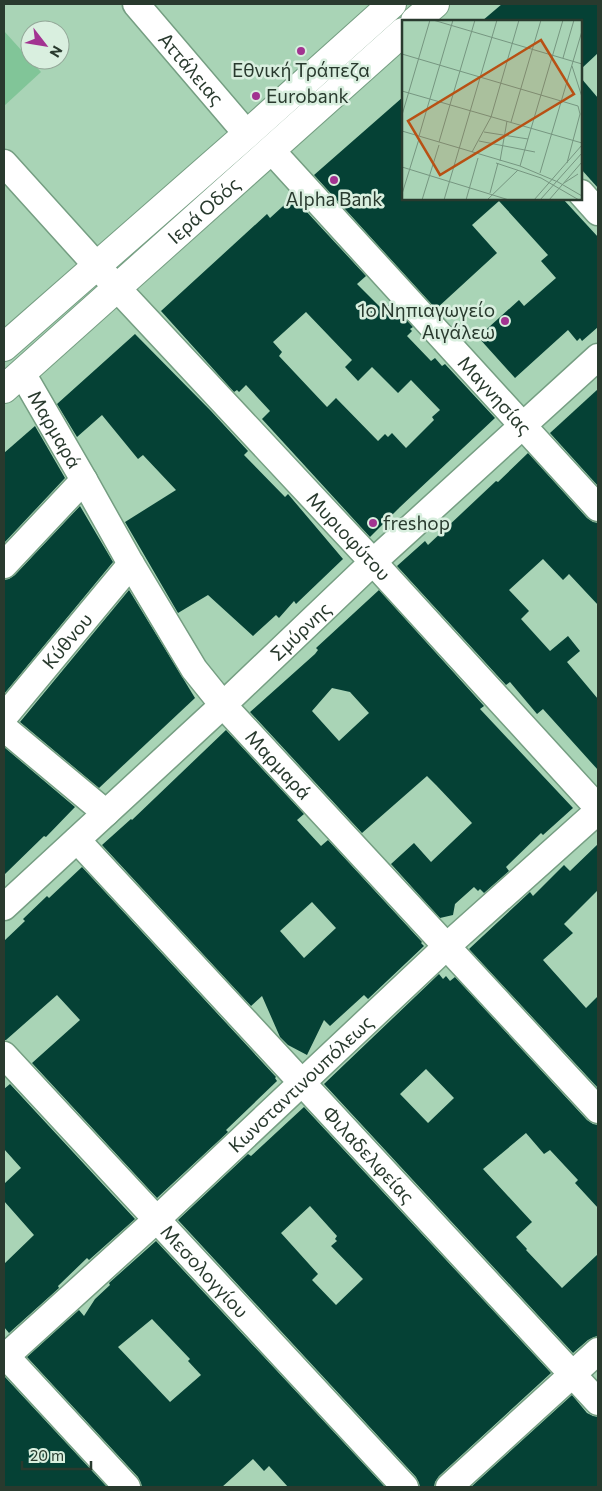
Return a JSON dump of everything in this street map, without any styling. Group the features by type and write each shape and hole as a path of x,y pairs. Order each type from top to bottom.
{"main road":[{"name":"Ιερά Οδός","path":"4,347 392,4"},
{"name":"Ιερά Οδός","path":"13,381 402,34"}],"street":[{"name":"Αττάλειας","path":"136,4 247,134"},
{"name":"Μαγνησίας","path":"271,150 598,508"},
{"name":"Μυριοφύτου","path":"4,162 117,288 373,562 598,809"},
{"path":"582,194 598,212"},
{"name":"Σμύρνης","path":"4,907 223,705 373,562 598,357"},
{"name":"Μαρμαρά","path":"13,381 84,480 130,564 194,669 223,705 598,1110"},
{"path":"4,565 84,480"},
{"name":"Κύθνου","path":"4,717 130,564"},
{"path":"4,728 106,813"},
{"name":"Κωνσταντινουπόλεως","path":"4,1356 156,1220 447,946 598,809"},
{"name":"Φιλαδελφείας","path":"77,840 598,1402"},
{"name":"Μεσολογγίου","path":"4,1055 405,1487"},
{"path":"449,1487 598,1351"},
{"path":"4,1356 127,1487"}],"green space":[{"path":"4,31 20,49 20,70 39,70 41,72 4,106"}],"building":[{"path":"502,4 598,4 598,53 582,68 582,20 483,20"},
{"path":"582,79 598,98 598,188 582,170"},
{"path":"402,98 402,200 564,200 598,237 598,327 582,341 580,338 577,341 568,330 515,378 478,337 519,300 524,306 556,278 541,261 548,255 499,201 472,225 497,253 436,309 314,175"},
{"path":"293,197 366,276 357,284 383,310 391,303 413,327 407,336 431,361 435,358 442,366 445,364 495,418 370,537 262,419 270,411 246,385 239,392 237,390 234,392 161,311 267,214 270,218","holes":["306,312 352,360 345,367 358,381 372,367 398,393 411,380 440,410 432,417 434,420 406,448 392,433 388,437 385,434 378,441 336,398 327,407 279,356 282,352 273,342"]},
{"path":"135,334 248,451 244,455 285,497 288,494 343,559 296,604 294,601 279,618 276,615 253,636 208,595 178,613 125,522 176,490 143,455 138,459 102,415 77,437 57,404"},
{"path":"598,389 598,486 550,433"},
{"path":"35,426 65,478 4,543 4,453"},
{"path":"528,453 587,518 598,523 598,605 569,574 563,580 543,559 509,590 529,611 521,619 550,651 568,636 580,651 567,662 598,699 598,770 543,709 537,714 510,682 506,685 397,566 425,541 428,545"},
{"path":"80,506 113,562 4,694 4,580 15,575"},
{"path":"129,590 195,698 99,788 20,722"},
{"path":"379,590 484,706 480,709 573,808 543,835 541,833 506,867 509,871 484,893 474,887 455,904 453,915 440,918 391,864 414,843 431,862 472,823 427,776 362,833 250,712 315,654 318,650 316,648","holes":["332,688 350,692 369,713 339,741 312,711"]},
{"path":"226,730 304,814 297,820 321,846 328,840 424,946 368,999 364,995 330,1026 324,1020 307,1055 288,1045 280,1037 262,996 251,1006 102,845 132,820","holes":["312,902 336,928 304,958 280,931"]},
{"path":"4,747 75,807 46,837 44,836 4,875"},
{"path":"598,844 598,890 564,924 573,933 543,960 586,1008 598,996 598,1088 469,949 530,892 533,896 564,865 570,871"},
{"path":"82,867 276,1077 277,1081 226,1130 228,1132 157,1198 32,1063 80,1020 57,995 4,1040 4,941 47,896 49,898"},
{"path":"439,974 443,979 446,976 450,981 455,977 587,1120 598,1125 598,1208 575,1183 578,1180 550,1150 544,1154 526,1133 483,1169 532,1222 516,1237 562,1288 598,1254 598,1336 588,1340 573,1353 324,1084","holes":["426,1069 454,1098 428,1123 400,1094"]},
{"path":"10,1084 135,1219 89,1260 87,1258 58,1286 59,1288 9,1333 4,1327 4,1264 34,1235 4,1201 4,1184 21,1168 4,1149 4,1089"},
{"path":"304,1107 551,1373 439,1476 434,1487 420,1487 416,1477 178,1220 248,1154 251,1156","holes":["310,1206 337,1236 335,1239 337,1241 331,1246 363,1279 336,1305 312,1280 318,1274 281,1233"]},
{"path":"156,1241 385,1487 288,1487 269,1466 264,1471 253,1459 222,1487 142,1487 138,1477 27,1357 79,1310 84,1316 95,1299 110,1285 109,1283","holes":["152,1319 190,1359 188,1361 201,1375 170,1402 118,1347"]},
{"path":"5,1377 107,1487 4,1487"},
{"path":"572,1395 587,1413 598,1417 598,1487 471,1487"}],"place":[{"name":"Εθνική Τράπεζα","path":"301,51"},
{"name":"Eurobank","path":"256,96"},
{"name":"Alpha Bank","path":"334,180"},
{"name":"1ο Νηπιαγωγείο Αιγάλεω","path":"505,321"},
{"name":"freshop","path":"373,523"}]}
